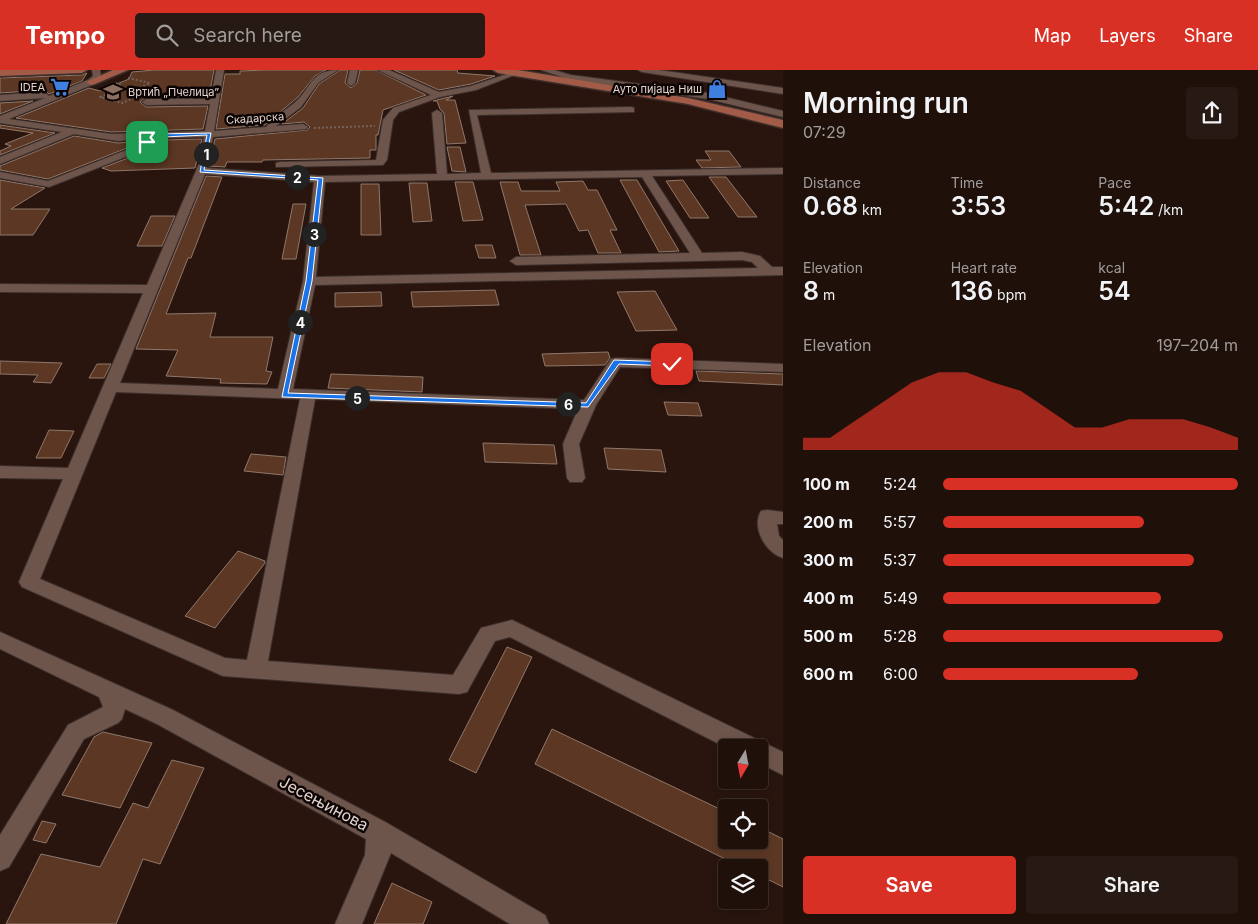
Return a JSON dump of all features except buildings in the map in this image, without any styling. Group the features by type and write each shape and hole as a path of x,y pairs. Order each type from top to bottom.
{"main road":[{"path":"0,73 82,70"},
{"path":"91,82 123,70"},
{"path":"498,70 690,98 783,119"},
{"path":"514,72 688,102 783,124"}],"street":[{"path":"0,120 60,94 77,88 91,82 97,77 94,70 77,88"},
{"path":"220,70 203,168 29,582 223,667 459,685 488,634 512,628 733,739"},
{"path":"269,129 277,119 298,105 316,81 334,70"},
{"path":"351,82 354,70"},
{"path":"382,70 418,84 438,95"},
{"path":"545,70 561,75 606,81 758,98"},
{"path":"203,168 218,166 376,164 382,160 388,123 390,116 396,110 438,95 474,88 514,72"},
{"path":"639,73 733,94 783,114"},
{"path":"639,73 733,94 783,90"},
{"path":"606,81 612,75 623,74"},
{"path":"0,98 60,94"},
{"path":"146,102 216,101"},
{"path":"487,176 472,112 631,110"},
{"path":"437,113 442,177"},
{"name":"Скадарска","path":"0,120 147,142 157,138 303,127"},
{"path":"0,161 71,132"},
{"path":"0,175 49,184 157,138"},
{"path":"203,168 320,178 783,170"},
{"path":"645,173 698,257"},
{"path":"284,395 309,281 320,178"},
{"path":"516,261 750,257 776,272"},
{"path":"309,281 776,272"},
{"path":"0,288 152,289"},
{"path":"576,478 571,444 588,405 616,362 783,368"},
{"path":"110,387 308,396 588,405"},
{"path":"256,670 308,396"},
{"path":"0,472 74,474"},
{"path":"783,518 767,516 770,539 783,552"},
{"name":"Јесењинова","path":"0,640 165,717 378,832 536,924"},
{"path":"0,858 76,732 84,726 110,716 114,712 108,690"},
{"path":"768,756 783,764"},
{"path":"348,924 378,856 378,832"}],"path":[{"path":"106,90 128,78 150,84 140,88 135,86"},
{"path":"113,92 100,97 122,103 149,92 137,89 140,88"},
{"path":"303,127 357,128 388,123"}],"place":[{"name":"IDEA","path":"60,87"},
{"name":"Ауто пијаца Ниш","path":"717,89"},
{"name":"Вртић „Пчелица”","path":"113,92"}],"route":[{"path":"147,142 162,138 156,136 210,134 201,171 320,178 309,281 284,395 588,405 616,362 672,364"}]}
